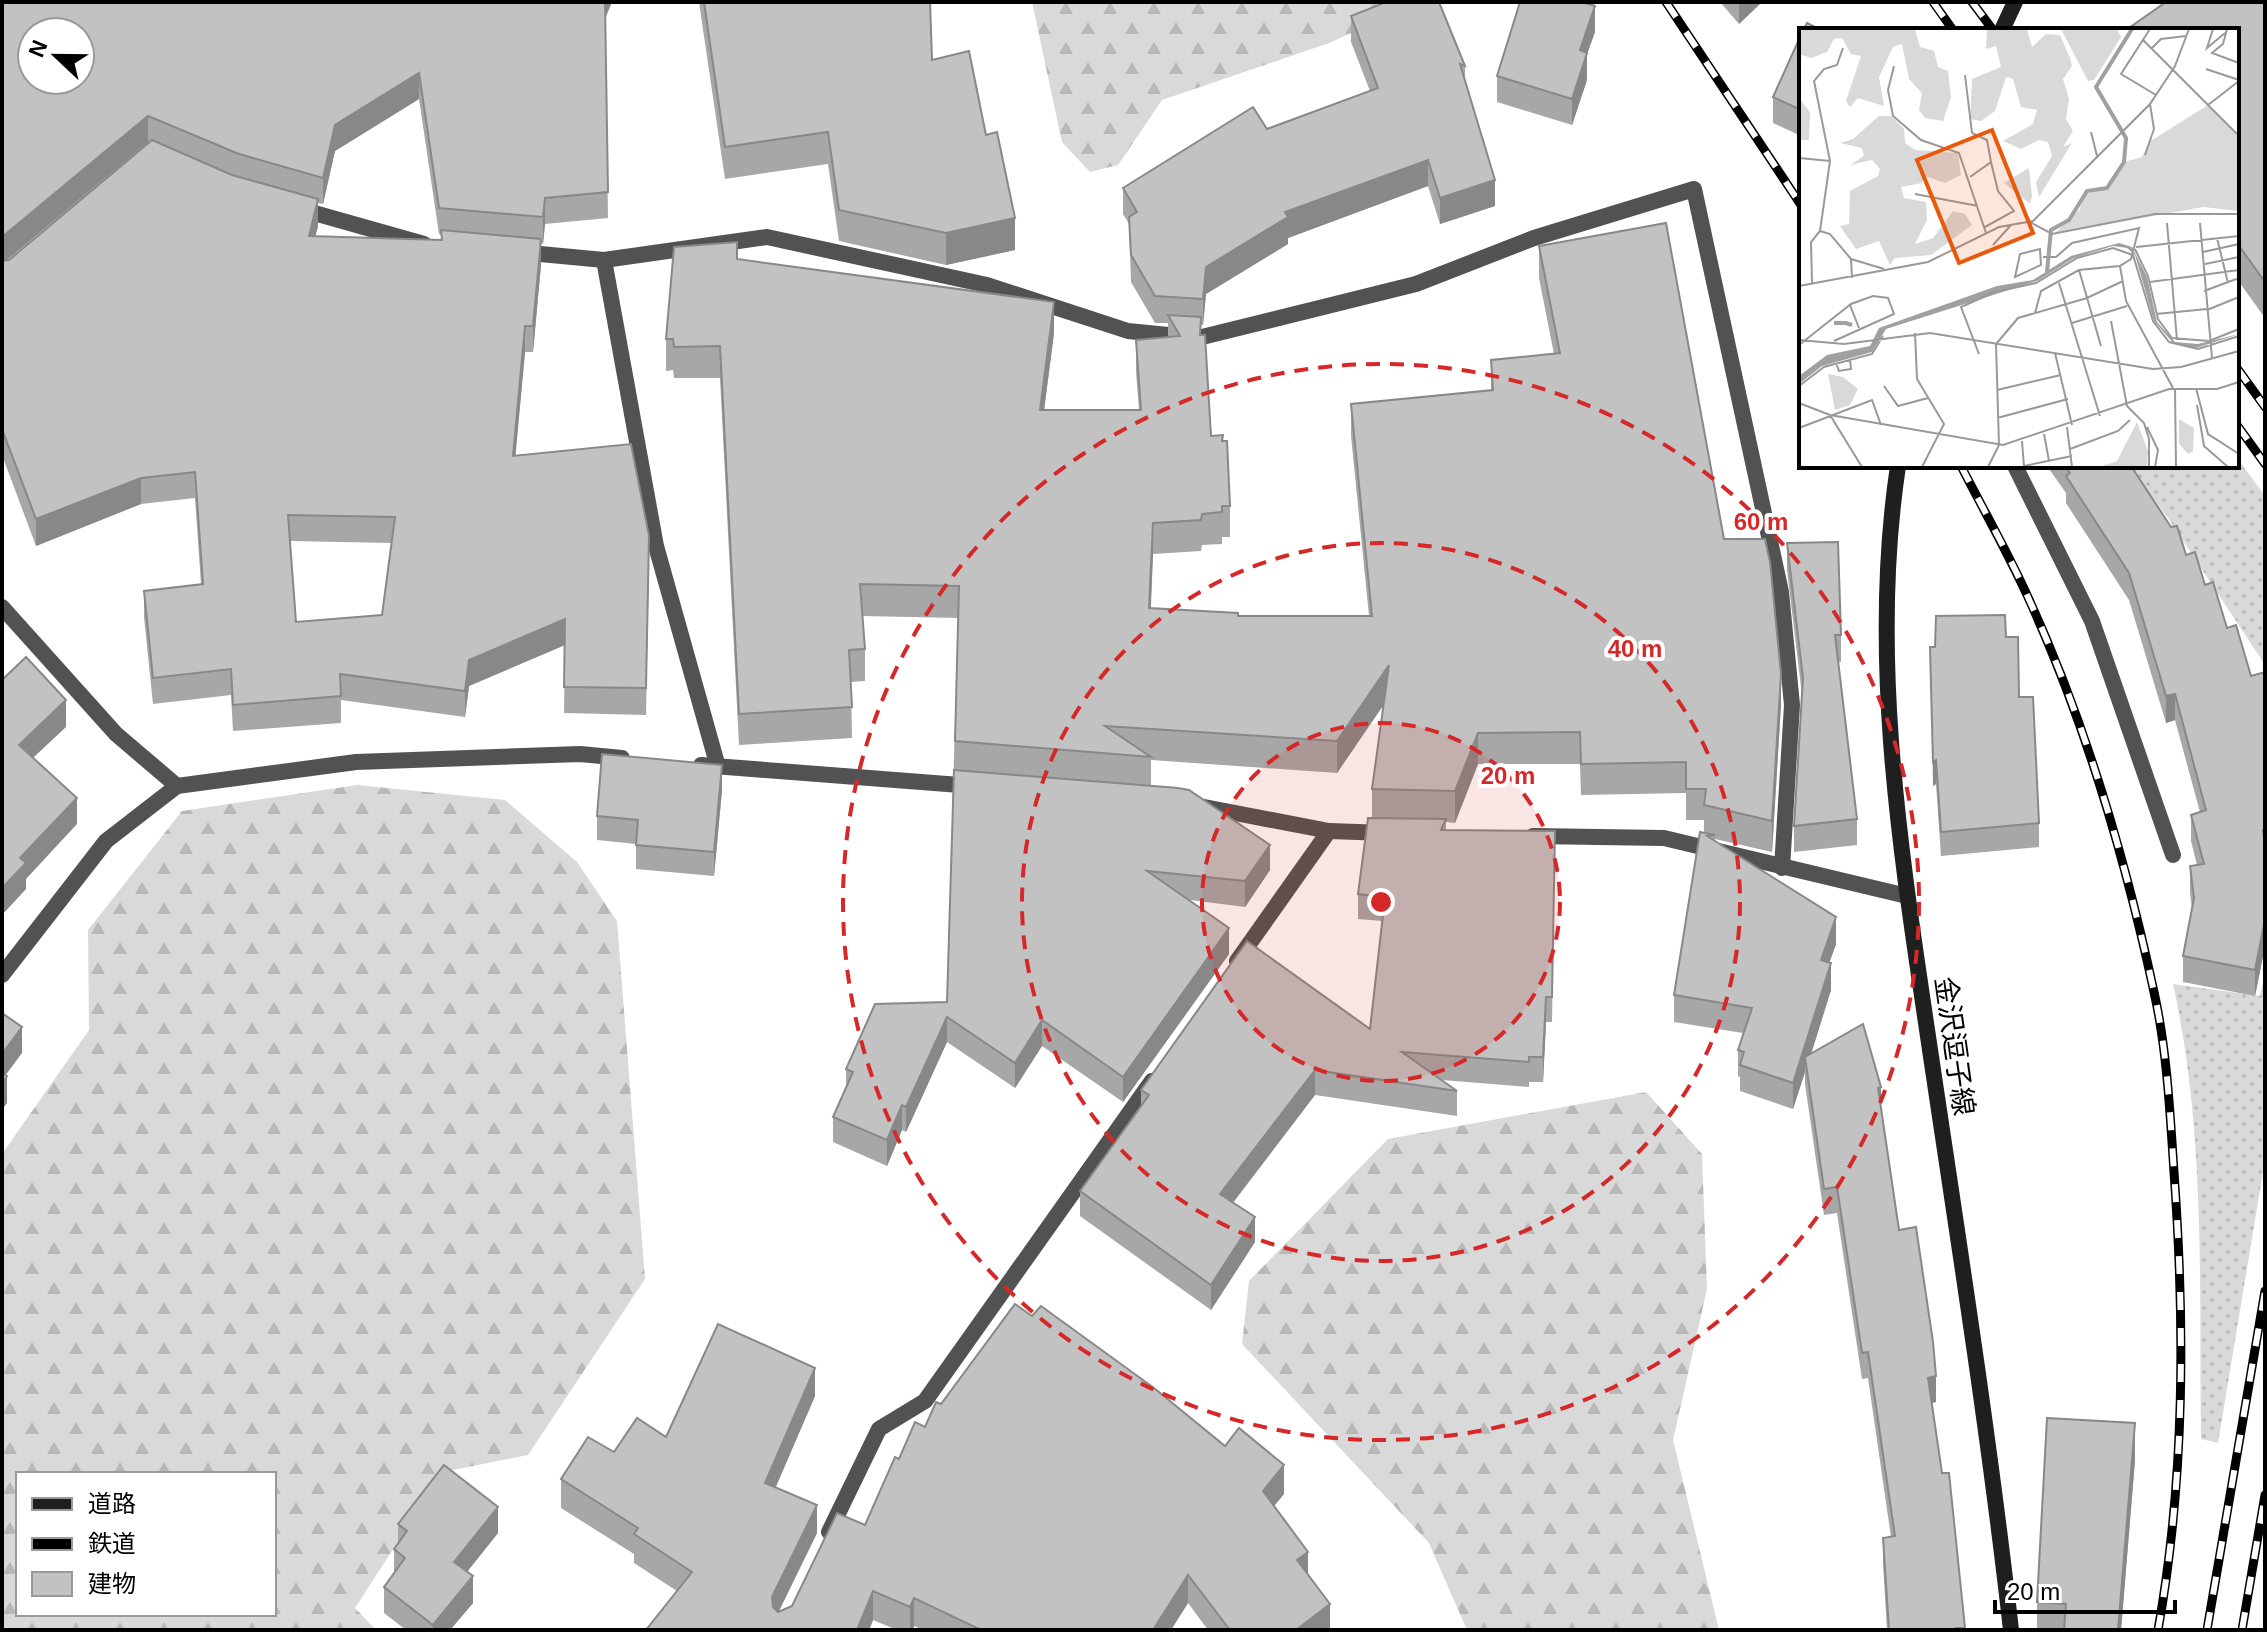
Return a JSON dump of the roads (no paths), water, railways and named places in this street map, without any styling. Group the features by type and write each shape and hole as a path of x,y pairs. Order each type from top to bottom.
{"main road":[{"path":"2003,28 2015,2"},
{"name":"金沢逗子線","path":"1898,468 1888,607 1888,700 1907,896 1996,1497 2011,1630"}],"street":[{"path":"498,250 604,260 767,237 987,285 1128,331 1198,338 1416,284 1534,238 1694,189 1781,592 1792,705 1782,868"},
{"path":"278,203 438,245"},
{"path":"604,260 656,546 718,767"},
{"path":"2016,468 2092,621 2173,855"},
{"path":"2,607 116,734 177,786"},
{"path":"2,975 106,841 177,786 356,762 580,754 641,760"},
{"path":"687,764 989,787"},
{"path":"1180,802 1329,831 1408,833"},
{"path":"1228,974 1329,831"},
{"path":"1520,835 1664,838 1907,896"},
{"path":"824,1542 879,1429 925,1401 1164,1065"}],"railway":[{"path":"1666,2 1799,202"},
{"path":"1933,2 1952,28"},
{"path":"1972,2 1992,28"},
{"path":"2239,371 2265,407"},
{"path":"2239,428 2265,464"},
{"path":"1962,468 2027,595 2085,740 2130,891 2158,1014 2171,1127 2181,1344 2178,1459 2158,1630"},
{"path":"2207,1630 2265,1291"},
{"path":"2242,1630 2265,1495"}]}
